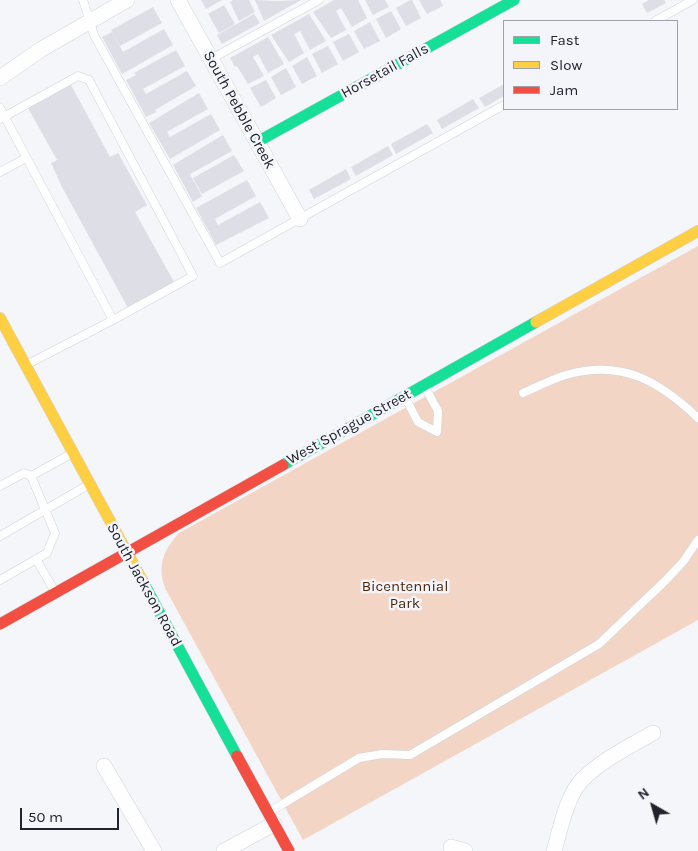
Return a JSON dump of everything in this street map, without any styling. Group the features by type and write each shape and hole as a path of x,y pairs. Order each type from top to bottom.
{"street":[{"path":"0,78 90,20 127,0"},
{"name":"South Pebble Creek","path":"178,0 300,219"},
{"name":"Horsetail Falls","path":"257,142 514,0"},
{"name":"West Sprague Street","path":"1,621 56,593 698,231"},
{"name":"South Jackson Road","path":"0,318 289,851"},
{"path":"554,851 566,809 581,780 618,753 652,733"},
{"path":"104,766 154,851"},
{"path":"224,851 271,819"}],"lane":[{"path":"83,0 94,35 220,263 503,106"},
{"path":"211,59 319,0"},
{"path":"657,20 693,0"},
{"path":"2,118 78,76 89,80 193,276 26,365"},
{"path":"0,108 2,118 26,158 113,320"},
{"path":"1,170 26,158"},
{"path":"523,393 566,375 611,368 646,378 677,398 698,418"},
{"path":"404,396 418,422 438,432 438,411 424,384"},
{"path":"31,476 73,453"},
{"path":"0,486 24,472 31,476 44,511 55,533 46,554 0,580"},
{"path":"0,536 90,484"},
{"path":"271,819 359,758 382,754 410,755 600,644 683,562 698,540"},
{"path":"36,559 56,593"}],"green space":[{"name":"Bicentennial Park","path":"698,246 698,620 303,840 165,588 162,565 165,552 179,533"}],"building":[{"path":"201,0 222,0 206,9"},
{"path":"233,0 249,0 255,12 239,21 230,2"},
{"path":"255,0 277,1 301,0 264,21"},
{"path":"334,0 358,0 367,18 352,27 341,8 336,11 346,30 331,38 313,12"},
{"path":"365,0 385,0 389,7 373,15"},
{"path":"412,0 421,18 406,26 396,8"},
{"path":"419,0 440,0 443,6 427,14"},
{"path":"649,0 664,0 666,3 647,13 642,4"},
{"path":"224,5 235,24 219,33 208,14"},
{"path":"153,7 162,23 120,46 111,30"},
{"path":"391,11 401,29 386,38 376,19"},
{"path":"254,14 260,23 222,44 217,35"},
{"path":"309,14 326,41 310,50 300,31 294,34 304,53 289,62 271,35"},
{"path":"370,22 380,41 364,49 354,31"},
{"path":"164,29 173,45 122,74 102,37 112,32 123,52"},
{"path":"349,34 359,52 343,61 333,42"},
{"path":"268,37 284,64 268,73 258,54 253,57 264,76 248,84 230,58"},
{"path":"328,46 338,64 322,73 312,54"},
{"path":"176,50 185,66 143,89 146,94 187,71 196,86 146,117 126,80 136,75 134,73"},
{"path":"307,57 317,76 302,84 292,66"},
{"path":"286,68 296,87 281,95 271,77"},
{"path":"266,80 276,98 261,107 250,88"},
{"path":"71,85 110,157 118,153 147,205 135,212 174,282 128,308 62,187 51,163 57,160 28,108"},
{"path":"503,85 503,97 485,107 479,98"},
{"path":"199,93 208,109 167,132 170,137 211,114 220,130 170,159 149,123"},
{"path":"473,99 479,108 442,129 437,120"},
{"path":"427,124 433,133 396,154 391,144"},
{"path":"223,135 232,151 190,174 202,196 193,202 173,165"},
{"path":"388,146 393,155 356,176 351,167"},
{"path":"234,155 244,171 202,194 193,178"},
{"path":"346,169 351,179 314,199 309,190"},
{"path":"247,180 256,196 215,219 218,225 260,202 269,218 216,245 196,208"}],"traffic: fast":[{"path":"257,142 514,0"},
{"path":"283,465 536,322"},
{"path":"142,580 237,756"}],"traffic: slow":[{"path":"536,322 698,231"},
{"path":"0,318 142,580"}],"traffic: jam":[{"path":"0,624 283,465"},
{"path":"237,756 289,851"}]}
